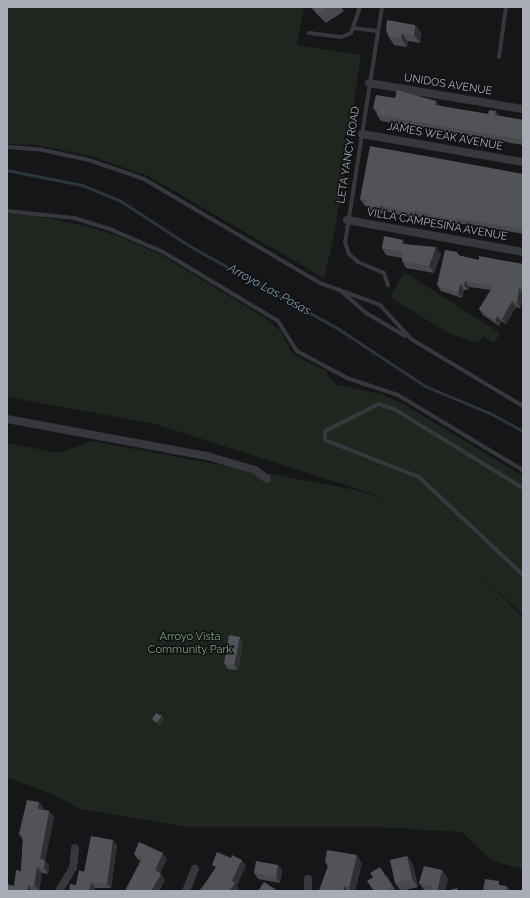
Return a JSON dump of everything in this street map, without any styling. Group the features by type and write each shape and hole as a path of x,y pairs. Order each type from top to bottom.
{"street":[{"name":"UNIDOS AVENUE","path":"369,83 523,109"},
{"name":"JAMES WEAK AVENUE","path":"362,134 523,162"},
{"name":"VILLA CAMPESINA AVENUE","path":"347,220 523,252"},
{"path":"7,419 207,456 254,470 267,479"},
{"path":"60,891 73,868 75,848"},
{"path":"186,891 195,869"},
{"path":"308,878 308,891"}],"lane":[{"path":"309,33 342,37 351,33 360,7"},
{"name":"LETA YANCY ROAD","path":"382,7 347,220 345,242 348,254 358,262 384,273 388,285"},
{"path":"499,57 506,7"},
{"path":"353,28 378,31"},
{"path":"7,147 38,149 89,160 144,179 320,283 380,305 411,339"},
{"path":"7,211 74,218 110,229 163,252 278,321 297,351 347,378 398,395 523,470"},
{"path":"339,290 366,312 523,406"},
{"path":"523,488 394,409 379,404 325,431 324,440 419,477 523,575"}],"green space":[{"path":"7,7 304,7 297,45 361,55 334,236 324,278 148,176 90,156 37,145 7,144"},
{"name":"Arroyo Vista Community Park","path":"7,214 37,216 86,226 118,236 161,255 262,316 281,331 293,355 327,371 329,378 337,385 381,394 405,405 523,476 523,615 479,574 523,618 523,869 492,861 462,832 377,827 188,827 80,809 51,794 7,777 7,443 59,453 92,441 351,489 392,500 155,424 7,397"},
{"path":"404,272 500,333 494,343 483,336 478,343 448,333 390,297"}],"building":[{"path":"313,7 327,7 318,13"},
{"path":"387,20 415,25 414,35 402,33 401,38 388,36 389,32 386,31"},
{"path":"397,90 436,101 435,105 488,114 489,110 496,111 495,115 523,120 523,140 377,115 378,109 373,108 376,95 395,98"},
{"path":"370,146 523,174 523,229 463,219 447,218 417,211 403,211 381,205 380,208 365,205 366,200 360,199"},
{"path":"384,236 403,240 402,244 436,247 429,266 402,261 403,252 382,248"},
{"path":"445,250 457,252 457,255 479,260 479,256 523,264 523,287 519,288 517,302 512,301 502,319 497,316 495,320 479,309 493,286 465,281 464,285 460,284 458,293 437,285"},
{"path":"229,635 240,637 234,665 224,663"},
{"path":"156,713 162,716 157,722 152,719"},
{"path":"27,800 39,802 38,809 49,811 40,859 45,860 44,868 37,867 34,885 28,885 27,891 7,891 7,884 14,886 16,870 21,871 23,835 19,834"},
{"path":"91,836 113,840 107,883 91,883 89,891 69,891 70,884 76,885 79,870 84,872"},
{"path":"139,842 163,853 155,870 161,874 151,891 125,891 142,858 134,854"},
{"path":"327,850 357,855 349,887 344,886 343,891 319,891 329,863 325,862"},
{"path":"217,852 231,858 232,855 242,860 232,881 235,883 229,891 199,891 216,867 212,865"},
{"path":"407,856 412,879 395,883 390,860"},
{"path":"256,861 278,865 276,877 254,873"},
{"path":"424,866 442,870 437,891 433,891 432,886 419,883"},
{"path":"380,867 392,886 384,891 374,891 367,881 373,877 370,873"},
{"path":"485,879 499,881 499,885 507,886 506,891 483,891"},
{"path":"264,882 278,891 258,891"},
{"path":"457,888 458,891 447,891"}],"waterway":[{"name":"Arroyo Las Posas","path":"7,170 82,185 121,201 190,246 339,329 425,386 494,415 523,431"}]}
